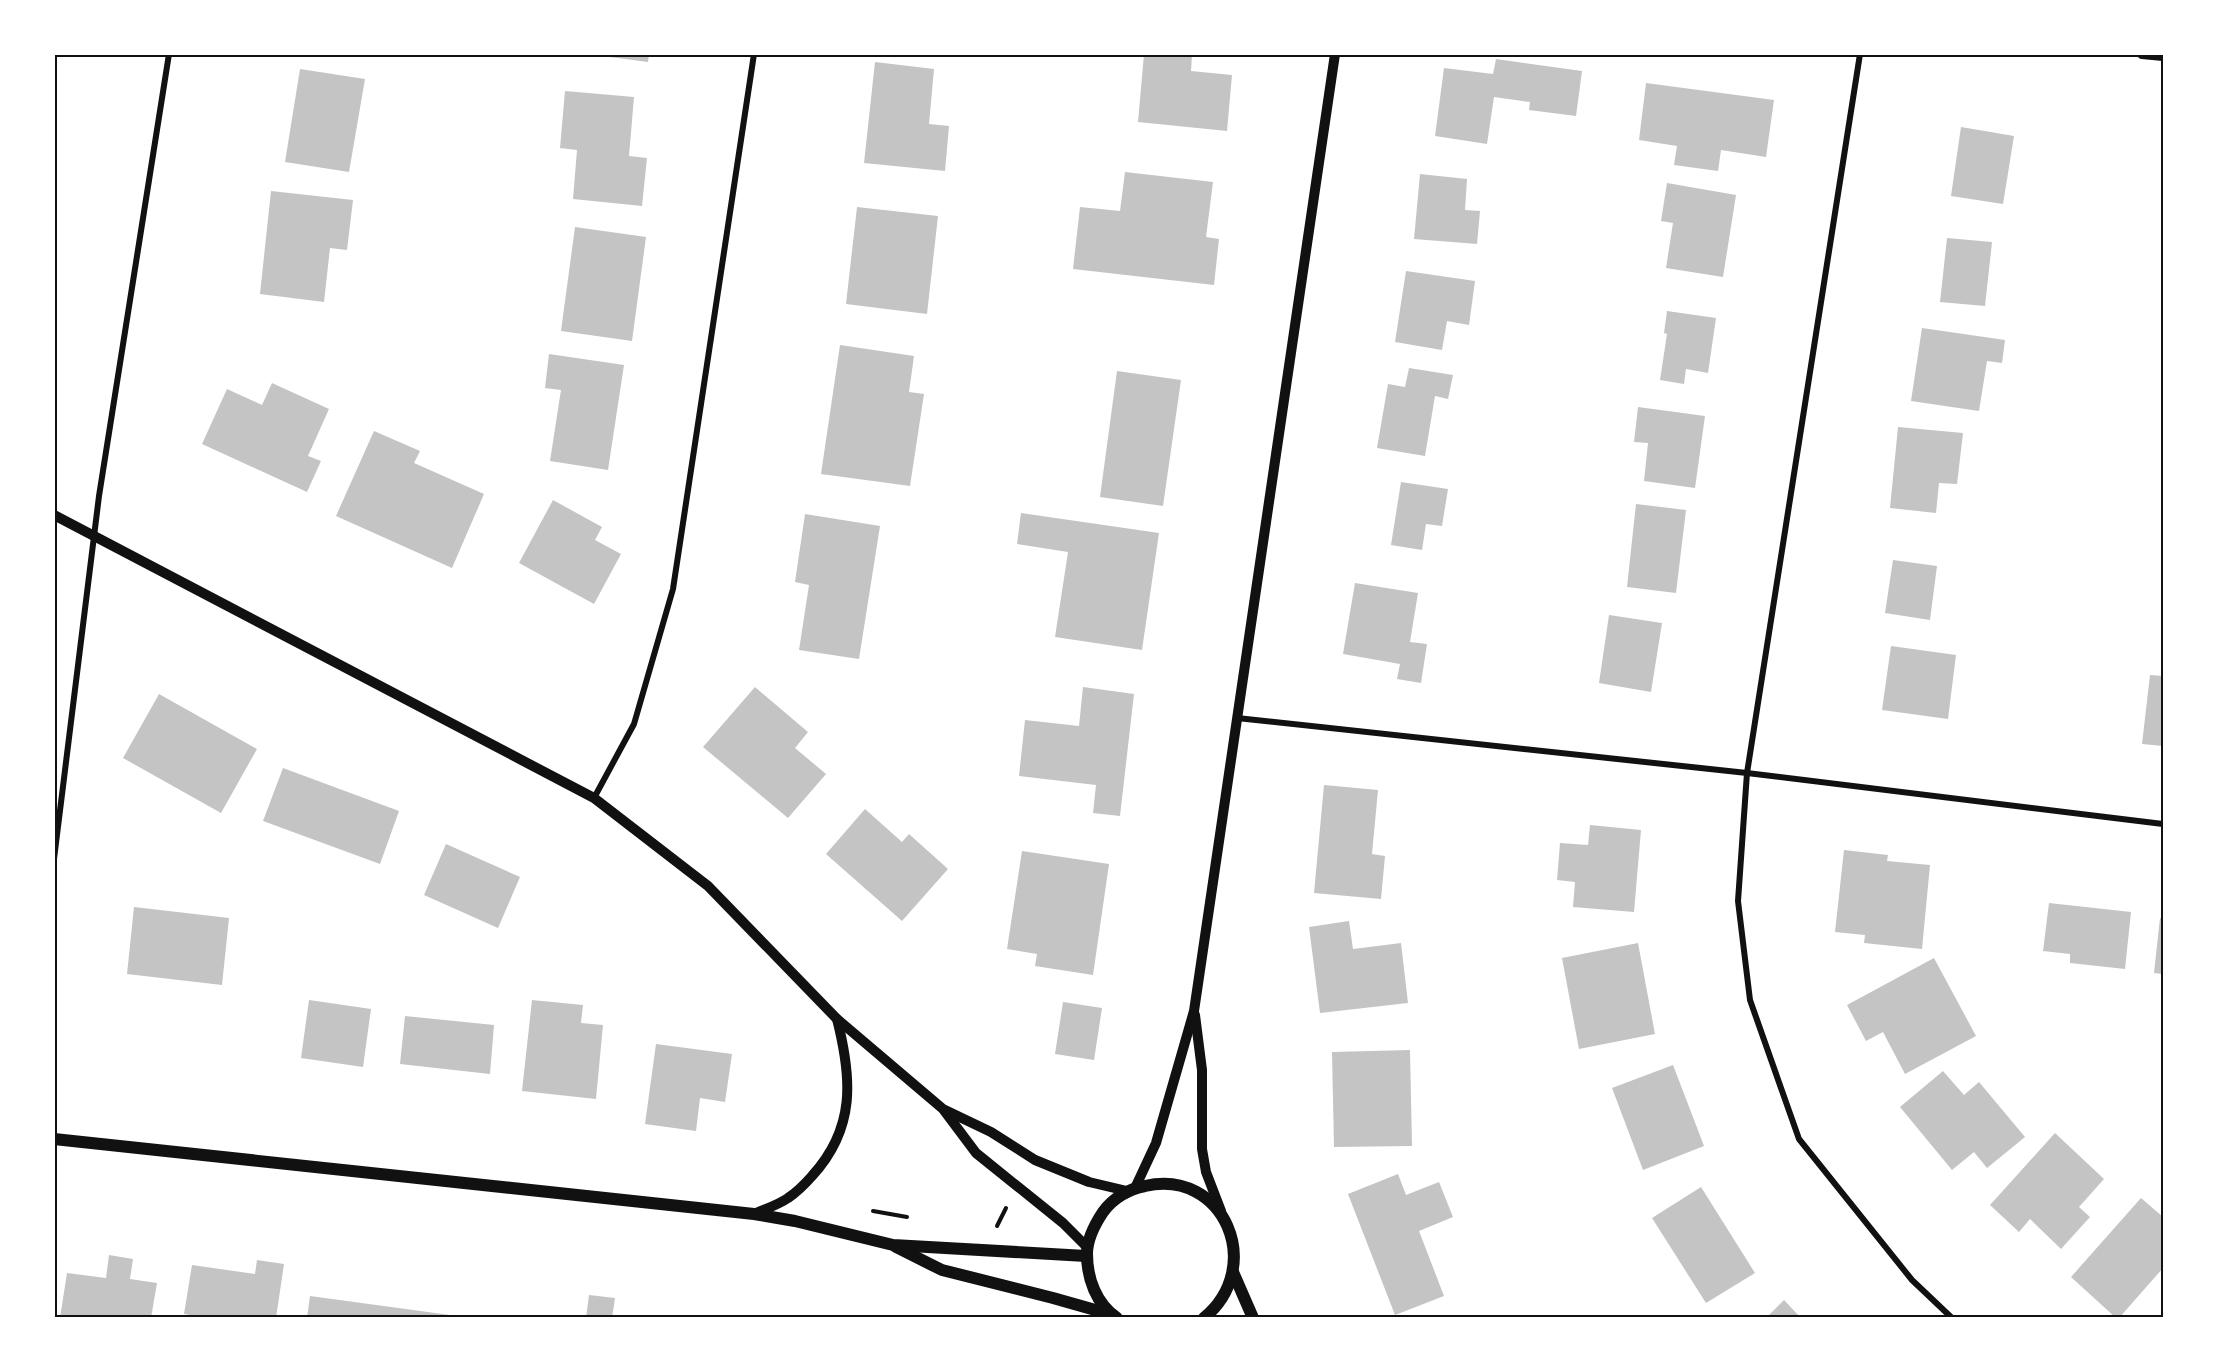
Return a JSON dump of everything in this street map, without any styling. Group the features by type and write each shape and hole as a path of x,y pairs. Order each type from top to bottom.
{"main road":[{"path":"54,1139 754,1214 795,1221 892,1245 1087,1251"},
{"path":"1115,1317 1098,1298 1089,1278 1087,1251 1094,1225 1108,1206 1131,1190 1154,1184 1174,1184 1193,1191 1210,1202 1224,1218 1232,1235 1235,1253 1228,1289 1219,1305 1204,1318"},
{"path":"892,1245 942,1270 1053,1298 1115,1317"},
{"path":"1233,1272 1253,1318"}],"street":[{"path":"54,859 93,535 169,54"},
{"path":"594,798 634,724 673,590 754,54"},
{"path":"943,1109 991,1132 1035,1160 1089,1182 1131,1190 1156,1143 1194,1011 1335,54"},
{"path":"1860,54 1747,773 1738,901 1750,1000 1799,1139 1912,1280 1952,1318"},
{"path":"2142,54 2163,56"},
{"path":"54,515 594,798 708,886 837,1018 943,1109 976,1153 1063,1223 1087,1251"},
{"path":"1238,718 1747,773 2163,824"},
{"path":"1194,1011 1202,1070 1202,1149 1206,1172 1224,1218"},
{"path":"754,1214 787,1198 804,1184 823,1164 837,1142 846,1113 849,1082 845,1049 837,1018"}],"path":[{"path":"994,1235 1009,1203"},
{"path":"872,1210 916,1219"}],"building":[{"path":"587,54 649,54 648,62"},
{"path":"1144,54 1192,55 1191,71 1232,75 1227,131 1138,122"},
{"path":"1496,59 1582,71 1576,116 1529,110 1530,102 1494,97 1487,144 1435,136 1444,68 1493,74"},
{"path":"875,62 934,69 929,124 949,126 945,171 864,163"},
{"path":"300,69 365,79 349,172 285,162"},
{"path":"1646,83 1774,100 1766,157 1721,150 1718,171 1674,165 1677,146 1639,140"},
{"path":"565,91 634,97 629,156 647,158 642,206 573,199 577,150 560,148"},
{"path":"1961,127 2014,136 2003,204 1951,196"},
{"path":"1125,172 1213,182 1206,237 1219,239 1214,285 1073,269 1080,207 1120,211"},
{"path":"1420,174 1467,179 1465,210 1480,211 1477,244 1414,239"},
{"path":"1667,183 1736,195 1723,277 1666,268 1673,223 1661,221"},
{"path":"271,191 353,200 347,250 330,248 324,302 260,294"},
{"path":"857,207 938,216 927,314 846,304"},
{"path":"575,227 646,237 632,341 561,331"},
{"path":"1947,238 1992,242 1985,306 1940,302"},
{"path":"1406,271 1475,281 1469,325 1447,321 1442,350 1395,342"},
{"path":"1667,311 1716,318 1708,373 1686,369 1684,384 1660,380 1667,334 1664,333"},
{"path":"1922,328 2005,340 2002,363 1987,361 1979,411 1911,401"},
{"path":"840,345 914,356 909,392 924,394 910,486 821,474"},
{"path":"549,354 624,365 608,470 550,461 561,390 545,388"},
{"path":"1409,368 1453,375 1448,399 1435,396 1425,456 1377,448 1388,384 1405,387"},
{"path":"1117,371 1181,380 1163,506 1100,497"},
{"path":"272,383 329,409 308,456 321,461 307,492 202,444 227,389 262,405"},
{"path":"1638,407 1705,416 1695,488 1644,481 1648,443 1634,442"},
{"path":"1898,427 1963,433 1957,484 1939,483 1936,513 1890,508"},
{"path":"374,431 420,451 414,463 484,494 452,568 336,516"},
{"path":"1401,482 1448,489 1442,526 1426,524 1422,550 1391,545"},
{"path":"553,500 602,527 595,540 621,554 594,604 519,563"},
{"path":"1636,504 1686,510 1676,593 1627,587"},
{"path":"1021,513 1159,533 1142,650 1055,637 1068,552 1017,544"},
{"path":"805,514 880,526 859,659 799,650 809,585 795,582"},
{"path":"1893,560 1937,566 1930,620 1885,613"},
{"path":"1355,583 1418,593 1410,642 1427,644 1421,683 1397,679 1400,664 1343,654"},
{"path":"1609,615 1662,623 1651,692 1599,683"},
{"path":"1891,646 1956,655 1948,719 1882,710"},
{"path":"2150,675 2163,676 2163,746 2142,744"},
{"path":"755,687 808,732 795,748 826,774 788,818 703,747"},
{"path":"1083,687 1134,694 1120,816 1093,813 1096,785 1019,776 1025,720 1079,726"},
{"path":"159,694 257,749 221,813 123,758"},
{"path":"283,768 399,811 380,864 263,821"},
{"path":"1324,785 1378,790 1372,854 1385,856 1381,899 1314,893"},
{"path":"865,809 902,842 909,834 948,869 902,921 826,854"},
{"path":"1590,825 1641,830 1634,912 1573,907 1575,882 1557,880 1560,843 1588,845"},
{"path":"446,844 520,877 498,928 424,895"},
{"path":"1844,850 1888,855 1887,861 1930,865 1922,949 1864,943 1865,935 1835,932"},
{"path":"1022,851 1109,864 1093,975 1035,966 1037,954 1007,949"},
{"path":"2049,903 2131,912 2125,969 2070,963 2070,954 2043,951"},
{"path":"134,907 229,918 222,985 127,974"},
{"path":"2160,918 2163,918 2163,974 2154,973"},
{"path":"1349,921 1353,949 1401,943 1408,1003 1320,1013 1309,927"},
{"path":"1638,943 1655,1034 1579,1049 1562,958"},
{"path":"1934,958 1976,1036 1905,1074 1883,1032 1866,1041 1847,1005"},
{"path":"309,1000 371,1009 363,1067 301,1058"},
{"path":"532,1000 583,1005 581,1023 603,1025 596,1099 522,1091"},
{"path":"1063,1002 1102,1008 1094,1060 1055,1054"},
{"path":"405,1016 494,1025 490,1074 400,1064"},
{"path":"656,1044 732,1054 725,1102 700,1098 696,1131 645,1124"},
{"path":"1410,1050 1412,1146 1334,1147 1332,1052"},
{"path":"1673,1065 1704,1146 1643,1170 1612,1088"},
{"path":"1943,1071 1964,1095 1979,1082 2025,1137 1987,1168 1974,1152 1952,1170 1900,1107"},
{"path":"2055,1133 2104,1179 2079,1207 2090,1217 2061,1249 2030,1219 2019,1232 1990,1205"},
{"path":"1398,1174 1406,1195 1439,1182 1453,1217 1419,1231 1444,1296 1395,1315 1348,1194"},
{"path":"1701,1187 1755,1273 1706,1303 1652,1218"},
{"path":"2141,1198 2163,1217 2163,1268 2119,1318 2116,1318 2071,1277"},
{"path":"109,1255 133,1259 130,1279 157,1283 151,1318 60,1318 67,1273 106,1278"},
{"path":"257,1260 284,1264 276,1318 208,1318 184,1314 192,1265 255,1274"},
{"path":"589,1295 615,1298 612,1318 586,1318"},
{"path":"310,1296 450,1315 450,1318 307,1318"},
{"path":"1784,1300 1801,1318 1766,1318"},
{"path":"540,1315 556,1317 556,1318 539,1318"}]}
